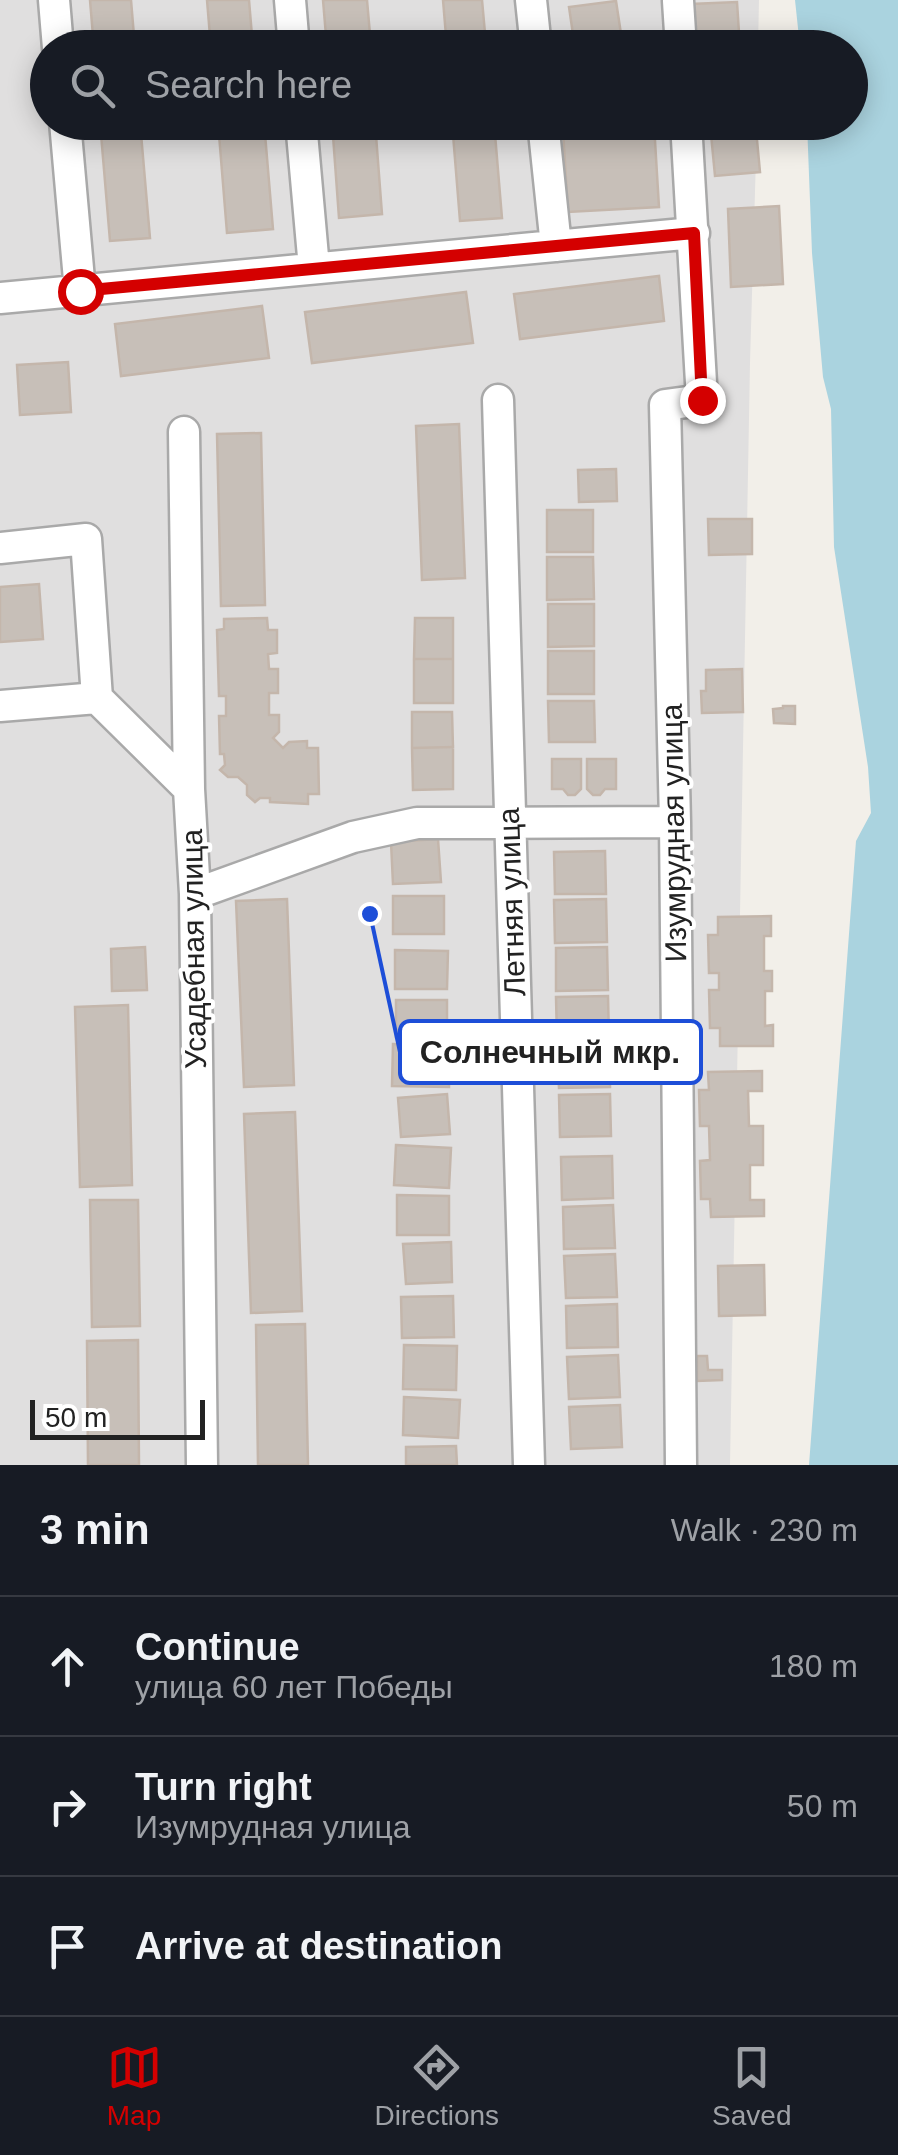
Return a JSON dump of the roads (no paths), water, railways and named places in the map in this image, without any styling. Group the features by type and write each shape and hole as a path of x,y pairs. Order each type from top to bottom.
{"street":[{"path":"54,0 56,30"},
{"path":"290,0 292,30"},
{"path":"530,0 534,30"},
{"path":"678,1 680,30"},
{"path":"67,140 80,291"},
{"path":"303,140 314,268"},
{"path":"545,140 556,246"},
{"path":"0,298 694,233 687,140"},
{"name":"Изумрудная улица","path":"681,1465 675,822 666,405 702,400 694,233"},
{"name":"Летняя улица","path":"498,400 529,1465"},
{"name":"Усадебная улица","path":"184,432 202,1465"},
{"path":"0,548 86,539 97,698 189,790"},
{"path":"0,706 97,698"},
{"path":"194,894 353,837 417,822 675,822"}],"water":[{"path":"795,0 898,0 898,1465 809,1465 856,841 871,813 868,767 834,547 831,409 823,377 812,253 808,140 868,140 868,30 798,30"}],"place":[{"name":"Солнечный мкр.","path":"370,914"}]}
